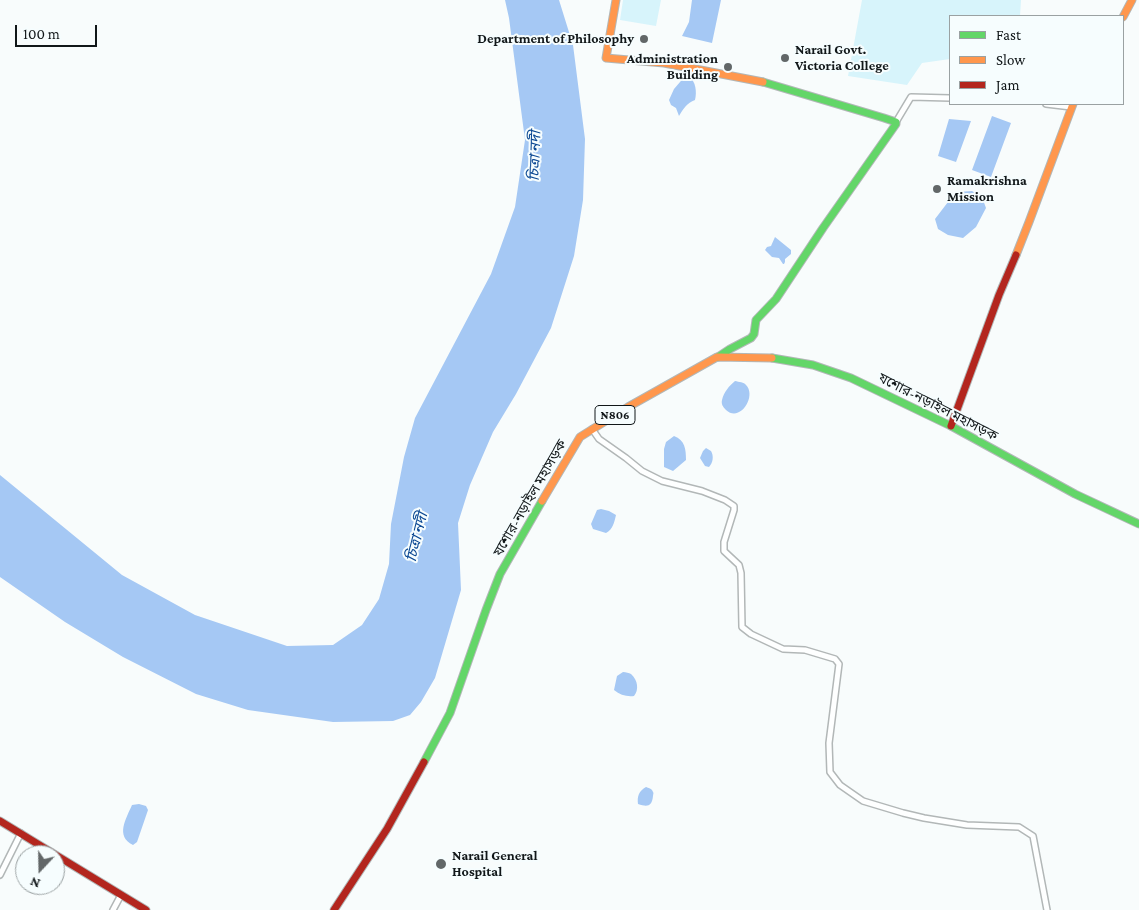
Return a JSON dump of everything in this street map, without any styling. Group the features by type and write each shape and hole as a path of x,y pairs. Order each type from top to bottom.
{"main road":[{"path":"616,0 606,58 664,63 762,82 896,122 776,299 756,320 754,334 751,338 717,358"},
{"path":"1124,15 1132,0"},
{"path":"951,426 1072,106"},
{"name":"যশোর-নড়াইল মহাসড়ক","path":"334,910 387,829 450,713 500,574 580,437 671,382 717,358 768,357 813,365 851,378 951,426 1075,494 1139,524"},
{"path":"0,821 146,910"}],"street":[{"path":"896,122 911,97 949,98"},
{"path":"1059,105 1072,106"},
{"path":"592,429 599,439 642,471 662,481 702,491 725,500 734,506 724,542 724,551 739,565 741,573 742,627 751,634 783,650 805,650 835,659 839,664 829,743 830,772 840,785 863,801 917,816 967,825 1019,827 1033,836 1047,910"},
{"path":"0,875 21,834"},
{"path":"113,910 121,895"}],"shaded area":[{"path":"623,0 661,0 656,26 620,20"},
{"path":"862,0 1021,0 1020,15 949,15 949,59 922,63 907,85 848,76"}],"water":[{"name":"চিত্রা নদী","path":"505,0 559,0 573,45 585,139 583,200 574,256 551,328 516,394 493,432 470,485 458,523 461,590 435,678 421,702 410,715 393,721 333,722 248,710 196,694 123,657 65,622 0,577 0,475 122,575 195,615 287,646 333,645 362,625 379,599 389,564 391,524 404,457 415,418 491,274 515,207 525,140"},
{"path":"692,0 721,0 712,43 682,36 689,22"},
{"path":"686,75 695,84 696,97 679,116 676,108 671,105 669,100 674,89"},
{"path":"992,116 1011,123 991,177 972,170"},
{"path":"949,119 971,121 956,162 938,156"},
{"path":"972,191 982,197 986,208 976,227 963,238 948,235 938,229 935,219 948,202 958,192"},
{"path":"775,237 791,250 791,254 785,259 784,264 779,258 772,257 765,250 771,246"},
{"path":"735,381 745,384 749,390 749,395 748,401 741,411 731,413 724,408 722,401 725,392"},
{"path":"674,436 681,440 684,445 686,460 673,471 664,467 664,449 666,442"},
{"path":"706,448 713,455 709,467 705,466 700,458"},
{"path":"601,509 616,515 612,528 606,533 593,529 591,524 597,510"},
{"path":"623,672 631,674 635,679 637,688 634,696 624,695 614,690 617,676"},
{"path":"646,787 653,792 652,802 646,806 638,804 638,799 639,794"},
{"path":"132,805 146,806 148,810 137,842 133,845 124,837 123,832 125,821"}],"traffic: fast":[{"path":"718,357 751,338 754,334 756,320 776,299 896,124 896,122 884,118 763,82"},
{"path":"772,358 813,365 851,378 951,426 1075,494 1139,524"},
{"path":"424,762 450,713 500,574 542,501"}],"traffic: slow":[{"path":"616,0 606,58 664,63 763,82"},
{"path":"1124,15 1132,0"},
{"path":"1016,255 1073,105"},
{"path":"542,501 580,437 628,407 717,357 772,358"}],"traffic: jam":[{"path":"951,426 999,295 1016,255"},
{"path":"334,910 387,829 424,762"},
{"path":"0,821 146,910"}],"place":[{"name":"Department of Philosophy","path":"644,39"},
{"name":"Narail Govt. Victoria College","path":"785,58"},
{"name":"Administration Building","path":"728,67"},
{"name":"Ramakrishna Mission","path":"937,189"},
{"name":"Narail General Hospital","path":"441,864"}]}
